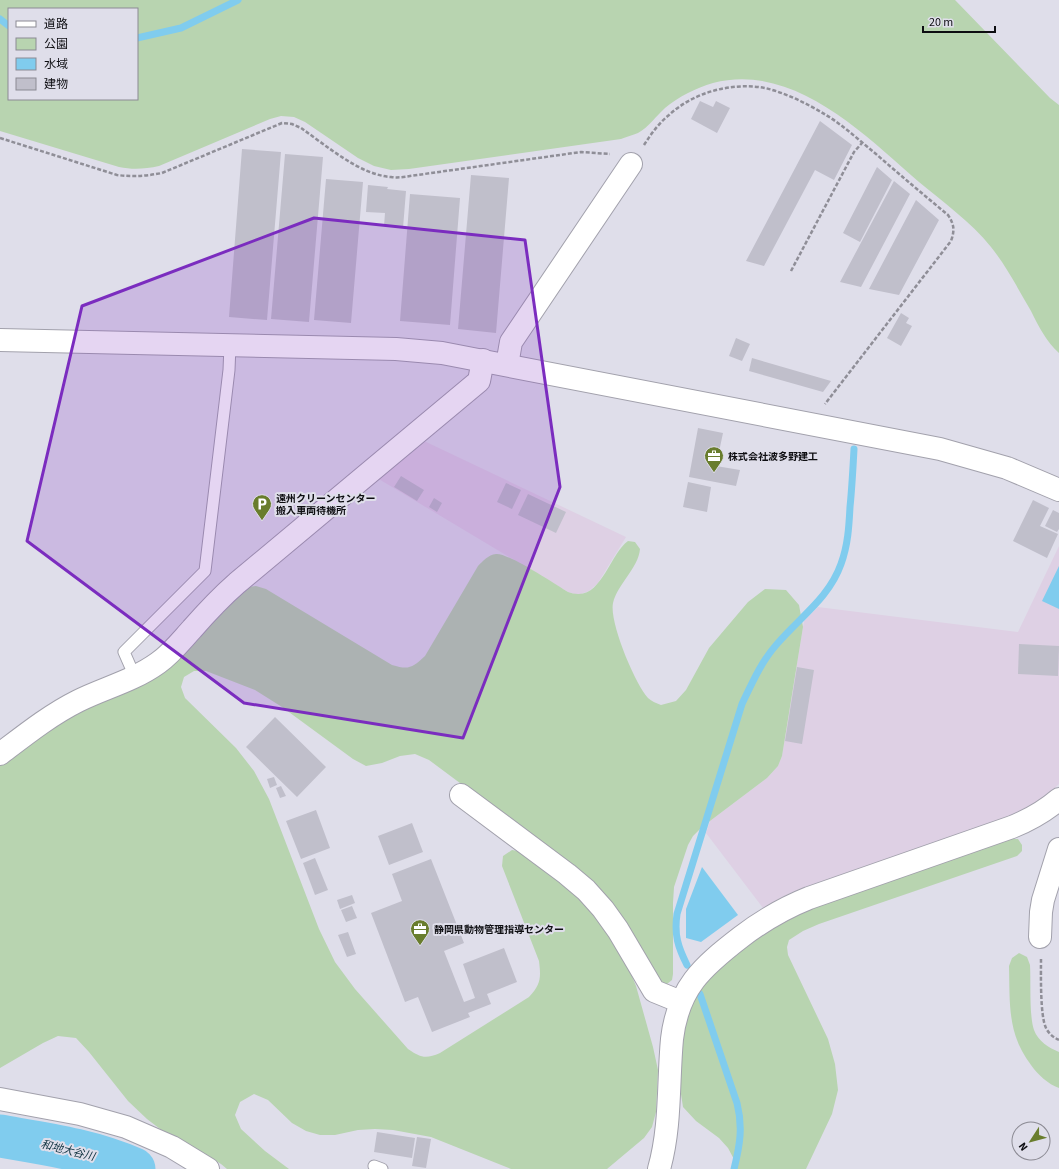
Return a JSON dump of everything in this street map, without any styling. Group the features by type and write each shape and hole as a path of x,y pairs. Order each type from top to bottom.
{"street":[{"path":"507,364 511,342 631,164"},
{"path":"0,340 396,349 442,353 507,364 940,449 1013,471 1059,490"},
{"path":"0,754 38,725 58,712 78,701 135,677 159,663 208,610 237,583 479,381 483,360"},
{"path":"461,795 567,874 586,890 618,930 654,991 681,1002"},
{"path":"659,1169 666,1125 672,1039 675,1021 681,1002 689,986 701,970 714,957 779,911 809,898 1012,827 1057,806"},
{"path":"1040,937 1043,900 1059,849"},
{"path":"0,1099 80,1114 126,1127 172,1147 208,1169"}],"lane":[{"path":"135,677 124,652 204,571 230,370 230,346"}],"path":[{"path":"0,138 117,174 132,177 162,173 282,123 292,124 301,128 354,164 372,173 391,177 410,176 581,152 617,155 631,164 652,133 669,114 690,100 708,92 739,86 765,88 789,96 826,115 862,143 948,215 953,223 954,232 951,241 825,403 821,426"},
{"path":"791,272 854,152 862,143"},
{"path":"1040,937 1043,1017 1045,1026 1050,1034 1059,1040"}],"highlighted area":[{"path":"314,218 525,240 560,487 463,738 244,703 27,541 82,306"}],"shaded area":[{"path":"422,440 626,537 598,583 589,591 578,595 568,592 377,478"},
{"path":"1059,546 1059,784 1040,801 1025,810 805,887 786,895 763,908 706,833 710,821 767,778 778,766 782,756 804,621 818,607 1018,632"}],"green space":[{"path":"0,0 955,0 1050,98 1059,105 1059,353 1043,334 1002,262 991,247 966,221 851,124 799,92 771,83 743,79 707,85 688,93 670,104 642,131 621,139 409,169 391,170 374,166 358,158 305,122 294,117 281,116 270,119 159,166 139,169 119,167 0,131"},
{"path":"628,541 635,542 640,549 636,563 619,589 613,603 613,612 619,638 630,667 643,691 648,698 654,702 661,705 676,701 686,690 709,648 748,602 765,589 786,590 799,605 803,627 782,756 778,766 767,778 702,827 693,836 688,845 674,887 673,974 672,980 667,984 661,983 573,867 429,760 415,754 400,756 382,763 366,766 353,759 282,707 255,690 206,671 194,671 184,677 181,687 185,698 236,748 254,771 269,799 319,929 335,962 355,989 408,1049 420,1056 427,1057 440,1053 529,997 538,984 540,976 539,961 502,866 503,856 512,850 523,852 561,881 597,915 629,969 636,986 658,1070 656,1112 652,1127 644,1138 607,1169 511,1169 431,1137 393,1130 375,1129 358,1130 335,1135 320,1135 306,1131 292,1123 268,1100 254,1094 240,1102 235,1115 241,1129 265,1151 289,1169 227,1169 177,1137 164,1132 147,1119 128,1101 76,1038 58,1036 0,1068 0,765 2,763 215,616 248,587 256,586 266,589 392,665 406,668 417,663 425,656 478,566 488,557 496,554 510,558 568,592 578,594 586,593 594,588 606,572 616,554"},
{"path":"1011,839 1018,839 1022,845 1022,851 1017,856 819,924 803,931 789,940 787,947 788,955 828,1039 835,1064 838,1090 832,1114 806,1169 736,1169 736,1163 728,1148 719,1138 696,1121 683,1107 680,1088 685,1023 698,992 721,966 779,923 812,907"},
{"path":"1019,953 1027,957 1030,965 1031,1008 1034,1030 1038,1038 1044,1044 1059,1052 1059,1088 1047,1082 1034,1069 1023,1053 1014,1030 1011,1018 1009,966 1012,958"}],"water":[{"path":"1059,566 1059,609 1042,601"},
{"path":"702,867 738,915 701,942 686,938 686,909"}],"building":[{"path":"700,101 713,107 716,101 730,108 717,133 691,119"},
{"path":"820,121 852,145 834,180 815,170 764,266 746,261"},
{"path":"242,149 281,152 267,320 229,317"},
{"path":"285,154 323,157 309,322 271,319"},
{"path":"877,167 892,180 860,242 843,233"},
{"path":"471,175 509,178 496,333 458,329"},
{"path":"326,179 363,182 351,323 314,320"},
{"path":"894,181 910,194 861,287 840,282"},
{"path":"368,185 406,191 403,228 384,226 385,213 366,212"},
{"path":"410,194 460,198 450,325 400,321"},
{"path":"916,200 939,220 899,295 869,289"},
{"path":"901,313 909,318 906,323 912,326 901,346 887,338"},
{"path":"736,338 750,344 742,361 729,356"},
{"path":"752,358 831,381 823,392 749,371"},
{"path":"698,428 723,433 716,466 740,470 736,486 689,477"},
{"path":"401,476 424,490 417,501 394,487"},
{"path":"688,482 711,487 707,512 683,507"},
{"path":"506,483 521,490 512,509 497,502"},
{"path":"528,494 566,512 556,533 518,515"},
{"path":"434,498 442,503 437,512 429,507"},
{"path":"1033,500 1049,508 1040,526 1058,534 1047,558 1013,541"},
{"path":"1053,510 1059,513 1059,529 1057,532 1045,526"},
{"path":"1019,644 1059,646 1058,676 1018,674"},
{"path":"797,667 814,670 802,744 785,741"},
{"path":"275,717 326,767 297,797 246,747"},
{"path":"274,777 277,785 270,788 267,779"},
{"path":"281,786 286,796 280,798 276,788"},
{"path":"316,810 330,848 301,859 286,821"},
{"path":"412,823 423,852 389,865 378,836"},
{"path":"315,858 328,890 315,895 303,863"},
{"name":"静岡県動物管理指導センター","path":"431,859 464,943 444,951 464,1002 475,998 463,964 504,948 517,982 487,994 491,1004 468,1013 470,1017 432,1032 418,997 405,1002 371,913 402,901 392,874"},
{"path":"352,895 355,903 340,909 337,900"},
{"path":"352,906 357,918 346,922 341,910"},
{"path":"348,932 356,954 347,957 338,935"},
{"path":"377,1132 415,1138 412,1158 374,1152"},
{"path":"417,1137 431,1139 426,1168 412,1166"}],"waterway":[{"path":"138,38 181,28 238,0"},
{"path":"0,19 8,25"},
{"path":"687,965 676,935 677,914 742,704 757,673 771,651 822,597 836,576 841,564 848,536 854,449"},
{"path":"700,994 739,1112 740,1136 734,1169"},
{"name":"和地大谷川","path":"0,1136 85,1152 118,1162 134,1169"}],"place":[{"name":"株式会社波多野建工","path":"714,473"},
{"name":"遠州クリーンセンター 搬入車両待機所","path":"262,521"},
{"name":"静岡県動物管理指導センター","path":"420,946"}]}
